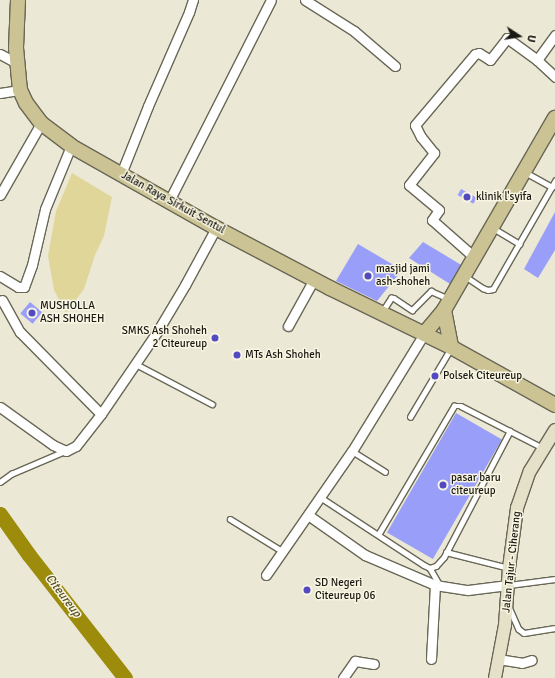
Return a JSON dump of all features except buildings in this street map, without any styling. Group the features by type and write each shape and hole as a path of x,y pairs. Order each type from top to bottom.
{"main road":[{"name":"Jalan Raya Sirkuit Sentul","path":"18,0 17,63 20,90 26,103 41,123 71,146 216,228 381,313 452,347 555,406"},
{"path":"424,334 447,305 555,118"},
{"path":"447,305 452,347"},
{"name":"Jalan Tajur - Ciherang","path":"495,678 505,625 509,568 514,528 521,492 530,471 555,430"}],"street":[{"path":"121,174 193,0"},
{"path":"169,201 271,0"},
{"path":"305,0 354,31 395,66"},
{"path":"537,60 555,35"},
{"path":"474,257 432,220 439,210 409,185 434,153 421,137 415,125 476,53 479,53 490,60 507,38 537,60 555,77"},
{"path":"0,54 17,63"},
{"path":"0,93 20,90"},
{"path":"0,195 41,123"},
{"path":"0,276 18,287 24,287 32,265 45,209 71,146"},
{"path":"0,407 45,439 66,451 76,446 101,414 136,364 185,285 216,228"},
{"path":"288,326 314,279"},
{"path":"2,300 20,332 101,414"},
{"path":"266,575 352,451 424,334"},
{"path":"310,513 366,555 437,583 471,587 508,584"},
{"path":"431,660 437,583"},
{"path":"498,659 522,663 532,660"},
{"path":"343,678 355,661 374,664"}],"lane":[{"path":"524,171 552,187"},
{"path":"464,275 483,288 488,290 493,289 555,181"},
{"path":"491,227 520,244"},
{"path":"381,313 389,300 393,298 412,310 431,291 447,305"},
{"path":"410,418 452,347"},
{"path":"136,364 212,404"},
{"path":"378,535 454,406 461,406 543,448"},
{"path":"430,568 436,566 446,552 510,431"},
{"path":"0,482 11,474 66,451"},
{"path":"352,451 385,472"},
{"path":"320,497 430,568 437,583"},
{"path":"230,519 282,551"},
{"path":"446,552 509,568"},
{"path":"508,584 555,579"},
{"path":"507,605 514,615 519,629 524,633 555,628"}],"shaded area":[{"path":"72,173 112,197 104,236 95,255 84,289 66,313 54,290 48,256 56,211"}],"waterway":[{"name":"Citeureup","path":"0,514 29,555 125,678"}],"place":[{"name":"klinik l'syifa","path":"467,197"},
{"name":"masjid jami ash-shoheh","path":"368,276"},
{"name":"MUSHOLLA ASH SHOHEH","path":"32,313"},
{"name":"SMKS Ash Shoheh 2 Citeureup","path":"215,338"},
{"name":"MTs Ash Shoheh","path":"237,355"},
{"name":"Polsek Citeureup","path":"435,376"},
{"name":"pasar baru citeureup","path":"443,485"},
{"name":"SD Negeri Citeureup 06","path":"307,590"}]}
